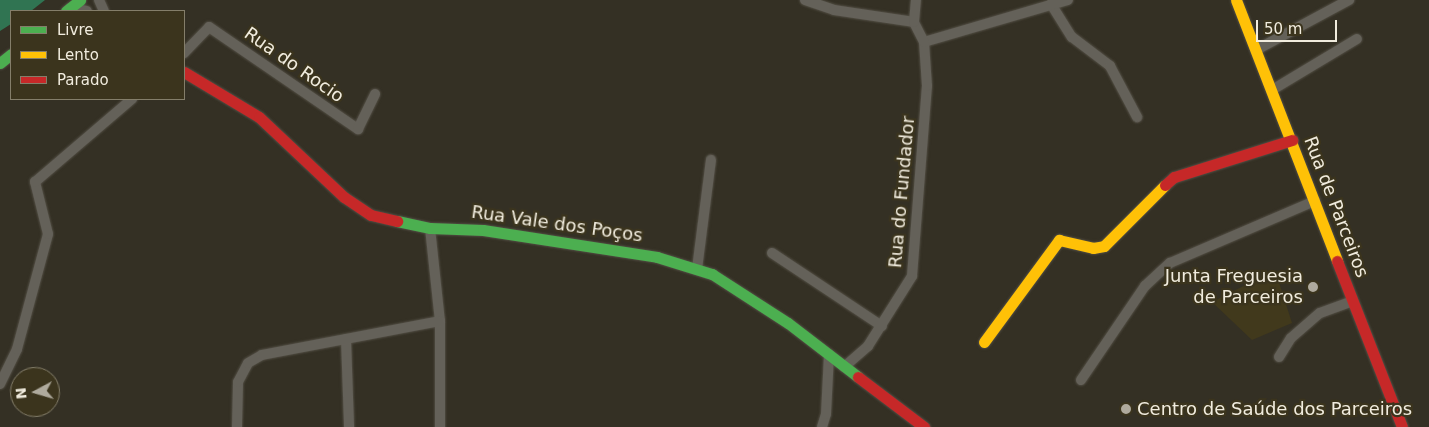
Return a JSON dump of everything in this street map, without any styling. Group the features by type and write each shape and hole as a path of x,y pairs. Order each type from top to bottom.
{"street":[{"path":"68,10 80,0"},
{"path":"805,0 834,10 914,22 916,0"},
{"path":"924,42 1068,0"},
{"name":"Rua de Parceiros","path":"1236,0 1402,427"},
{"path":"1256,50 1349,0"},
{"path":"1051,4 1072,37 1110,66 1137,117"},
{"name":"Rua do Fundador","path":"844,367 868,346 912,276 927,86 924,42 914,22"},
{"name":"Rua do Rocio","path":"185,53 209,26 358,129 375,94"},
{"path":"1272,90 1357,39"},
{"path":"0,63 10,55"},
{"name":"Rua Vale dos Poços","path":"185,73 259,118 358,208 388,220 430,228 483,230 553,240 657,256 697,268 750,298 829,354 924,427"},
{"path":"0,384 17,349 48,234 35,182 131,100"},
{"path":"984,342 1059,240 1094,248 1104,246 1174,177 1292,140"},
{"path":"697,268 711,160"},
{"path":"1081,380 1145,286 1170,263 1315,201"},
{"path":"430,228 440,321 440,427"},
{"path":"772,253 882,326"},
{"path":"1278,357 1291,338 1320,313 1353,301"},
{"path":"237,427 238,382 248,363 262,354 440,321"},
{"path":"346,339 349,427"},
{"path":"822,427 826,414 829,354"}],"shaded area":[{"path":"1275,270 1292,323 1252,340 1212,302"}],"green space":[{"path":"0,0 45,0 32,10 10,10 10,25 0,31"}],"traffic: fast":[{"path":"67,10 80,0"},
{"path":"0,63 10,55"},
{"path":"397,221 430,228 483,230 657,257 712,274 788,323 858,377"}],"traffic: slow":[{"path":"1236,0 1337,261"},
{"path":"984,342 1059,240 1093,248 1104,246 1165,185"}],"traffic: jam":[{"path":"185,73 259,117 344,197 371,215 397,221"},
{"path":"1165,185 1174,177 1292,140"},
{"path":"1337,261 1402,427"},
{"path":"858,377 924,427"}],"place":[{"name":"Junta Freguesia de Parceiros","path":"1313,287"},
{"name":"Centro de Saúde dos Parceiros","path":"1126,409"}]}
